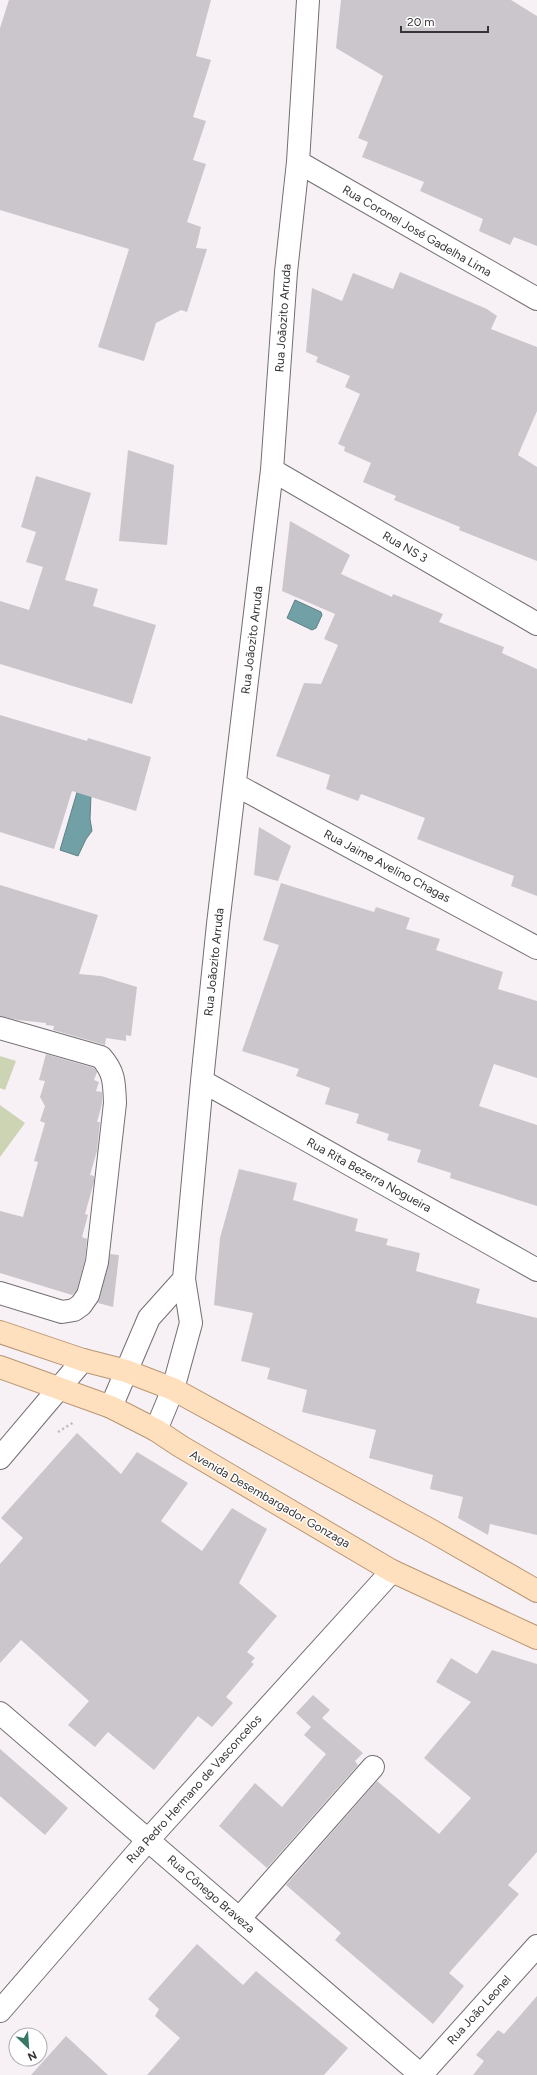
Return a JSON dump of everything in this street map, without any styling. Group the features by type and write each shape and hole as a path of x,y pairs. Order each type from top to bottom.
{"main road":[{"path":"0,1332 84,1360 126,1371 173,1389 432,1531 537,1591"},
{"name":"Avenida Desembargador Gonzaga","path":"0,1367 111,1407 156,1430 180,1446 392,1571 537,1638"}],"street":[{"name":"Rua Joãozito Arruda","path":"156,1430 173,1389 191,1323 184,1279 218,924 236,785 272,470 286,272 298,162 308,0"},
{"name":"Rua Coronel José Gadelha Lima","path":"298,162 537,299"},
{"name":"Rua NS 3","path":"272,470 537,624"},
{"name":"Rua Jaime Avelino Chagas","path":"236,785 537,948"},
{"path":"0,1028 101,1057 110,1067 114,1078 115,1103 97,1262 88,1296 78,1308 62,1312 0,1293"},
{"name":"Rua Rita Bezerra Nogueira","path":"202,1081 537,1270"},
{"path":"111,1407 149,1318 184,1279"},
{"path":"0,1458 84,1360"},
{"name":"Rua Pedro Hermano de Vasconcelos","path":"0,2011 148,1840 392,1571"},
{"name":"Rua Cônego Braveza","path":"0,1713 421,2075"},
{"path":"239,1918 373,1767"},
{"name":"Rua João Leonel","path":"421,2075 537,1946"}],"green space":[{"path":"0,1056 16,1061 5,1090 0,1088"},
{"path":"0,1105 25,1123 0,1157"}],"water":[{"path":"295,600 321,612 322,615 316,628 312,630 287,618"},
{"path":"83,772 91,795 90,819 92,831 86,839 78,856 60,850"}],"building":[{"path":"9,0 211,0 196,56 211,60 193,117 206,121 193,160 206,164 187,222 201,227 196,248 207,249 187,312 181,310 156,323 144,361 98,347 129,249 0,210 0,28"},
{"path":"341,0 511,0 537,16 537,246 514,237 510,245 479,231 483,219 420,191 424,182 362,157 368,142 358,138 383,76 336,48"},
{"path":"400,272 487,309 497,316 491,329 537,347 537,411 518,455 537,467 537,561 459,530 460,527 394,500 396,496 363,482 371,463 344,451 345,447 338,444 360,394 345,387 350,376 316,362 318,357 306,352 312,288 342,301 353,273 393,289"},
{"path":"128,450 174,465 167,545 119,541"},
{"path":"36,476 91,493 65,580 98,589 93,606 156,625 132,704 0,664 0,601 29,610 43,567 26,562 36,532 21,527"},
{"path":"290,521 350,555 341,574 392,597 393,594 443,614 439,622 504,647 502,653 537,669 537,896 511,886 514,876 417,839 425,818 361,794 358,801 326,789 330,775 276,756 304,683 321,684 338,645 324,639 335,614 282,591"},
{"path":"0,715 87,741 88,738 151,757 136,811 72,791 54,849 0,832"},
{"path":"259,827 291,846 278,881 254,875"},
{"path":"281,883 374,912 376,907 410,918 406,929 440,939 436,950 503,972 498,989 537,1001 537,1078 494,1064 479,1106 537,1125 537,1206 450,1178 451,1173 417,1162 421,1150 387,1140 389,1134 356,1123 359,1114 325,1104 330,1088 296,1076 299,1069 242,1051 279,945 263,940"},
{"path":"0,885 98,915 79,974 101,976 137,987 131,1036 126,1035 126,1041 106,1038 105,1045 53,1030 54,1026 46,1025 46,1023 18,1020 0,1016"},
{"path":"46,1054 94,1068 97,1072 94,1080 99,1082 96,1091 102,1092 102,1104 97,1122 100,1122 97,1151 90,1175 94,1176 94,1182 85,1214 88,1215 82,1237 87,1239 85,1260 77,1290 72,1295 0,1273 0,1211 23,1217 38,1162 34,1161 45,1123 40,1121 45,1106 40,1097 45,1081 39,1080"},
{"path":"239,1169 297,1183 293,1200 358,1219 355,1231 388,1239 386,1245 420,1253 416,1271 480,1289 476,1303 537,1318 537,1535 490,1524 488,1535 458,1518 463,1497 430,1489 433,1475 369,1458 376,1430 302,1412 307,1390 267,1379 270,1368 241,1361 253,1313 214,1305 220,1238"},
{"path":"110,1254 119,1255 113,1307 98,1303"},
{"path":"77,1433 121,1474 137,1452 188,1483 161,1521 202,1551 232,1508 267,1529 239,1583 277,1616 247,1652 255,1658 251,1662 254,1664 226,1697 233,1703 212,1727 198,1716 154,1770 108,1732 95,1747 68,1725 89,1701 21,1640 0,1663 0,1564 23,1538 1,1518"},
{"path":"492,1650 537,1664 537,1852 508,1885 519,1894 449,1973 464,1986 433,2024 335,1940 341,1933 286,1885 377,1781 439,1834 471,1798 424,1758 471,1702 436,1682 451,1658 477,1674"},
{"path":"313,1695 330,1710 322,1718 363,1753 355,1761 358,1765 267,1868 219,1826 255,1783 282,1807 326,1754 304,1735 311,1727 296,1713"},
{"path":"0,1749 68,1808 45,1835 0,1796"},
{"path":"197,1944 243,1985 256,1971 348,2048 324,2075 147,2075 180,2038 155,2016 159,2009 148,1999"},
{"path":"537,1996 537,2075 473,2075 484,2061 476,2055 498,2030 504,2034"},
{"path":"66,2036 108,2075 31,2075 38,2067 48,2067 48,2056"}]}
